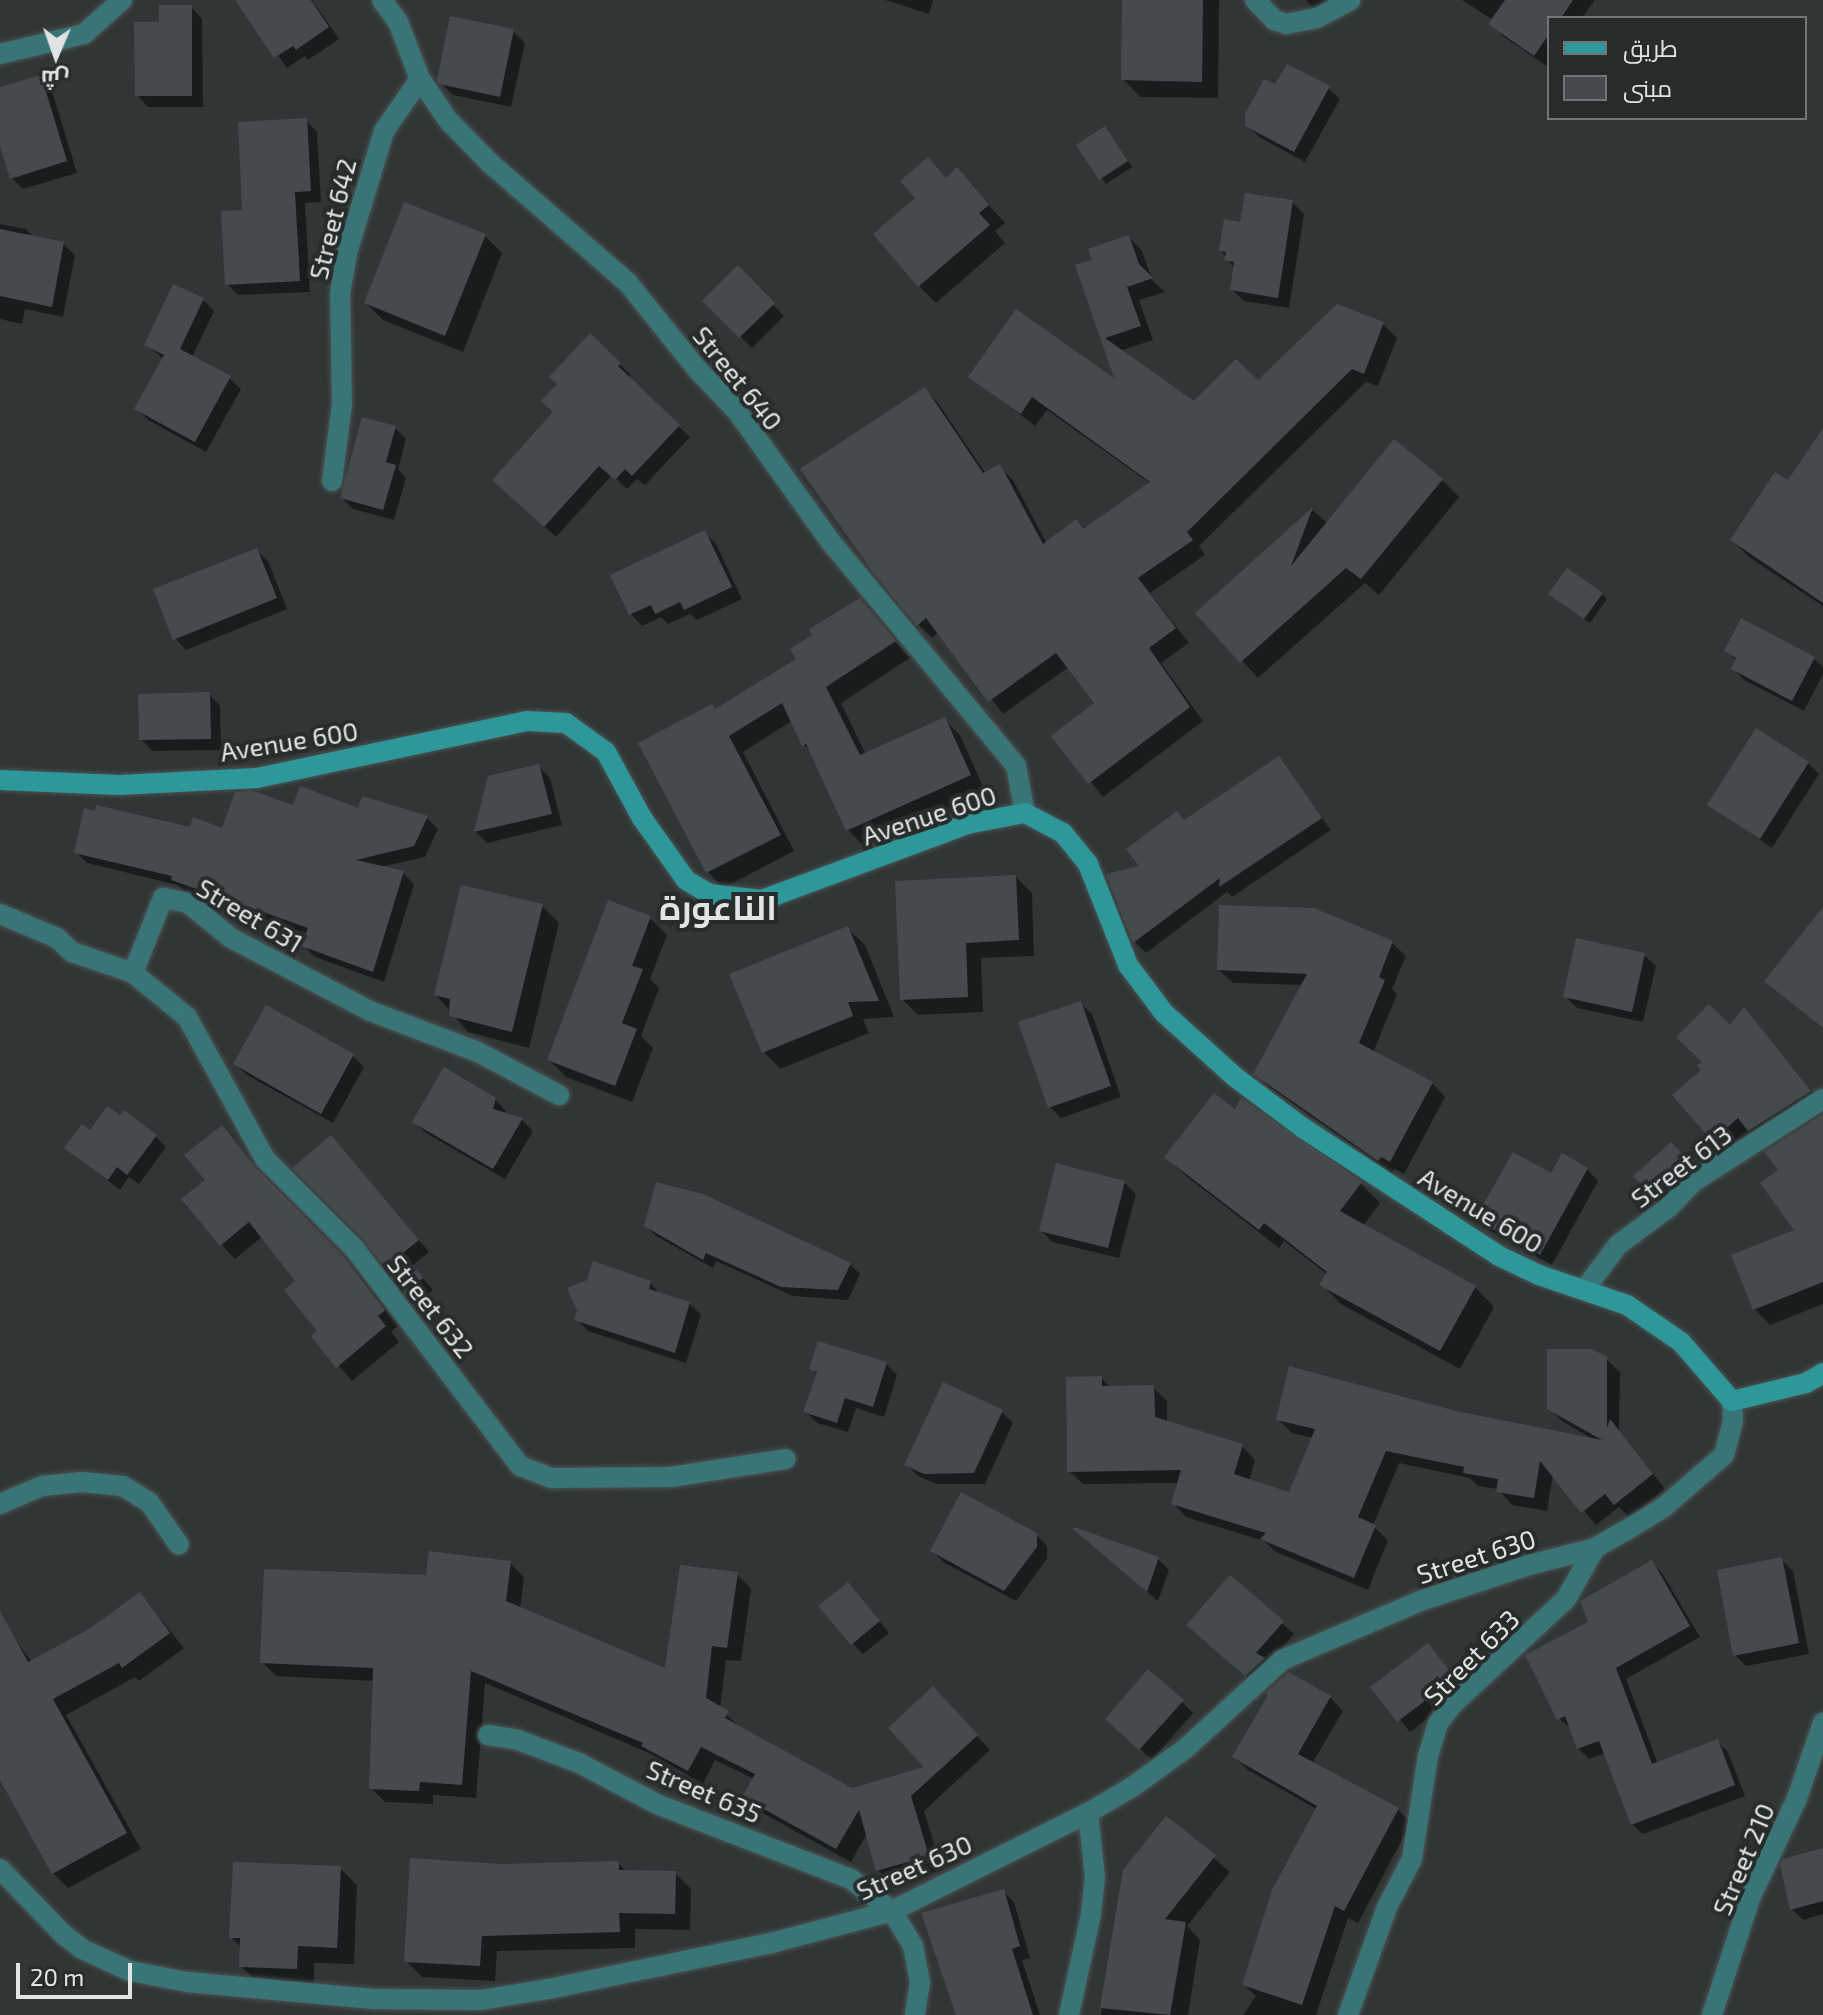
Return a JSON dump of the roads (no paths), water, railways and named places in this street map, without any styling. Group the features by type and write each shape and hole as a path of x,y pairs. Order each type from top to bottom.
{"main road":[{"name":"Avenue 600","path":"0,780 119,785 257,778 527,721 566,723 606,752 642,818 686,880 709,894 762,900 967,824 1025,813 1063,833 1088,864 1128,965 1164,1013 1202,1050 1303,1128 1456,1230 1539,1275 1627,1305 1681,1342 1732,1401"},
{"path":"1732,1401 1806,1383 1823,1373"}],"street":[{"path":"0,54 84,34 122,0"},
{"name":"Street 640","path":"382,0 398,22 420,79 448,120 490,163 628,283 697,369 737,411 830,541 1016,766 1025,813"},
{"path":"1255,0 1274,20 1286,24 1317,18 1351,0"},
{"name":"Street 642","path":"332,481 342,404 340,294 347,253 384,131 420,79"},
{"name":"Street 631","path":"133,973 163,898 188,903 231,938 370,1011 478,1052 559,1095"},
{"path":"0,914 57,938 72,952 133,973"},
{"name":"Street 632","path":"133,973 187,1017 265,1159 354,1248 520,1466 552,1478 671,1477 786,1459"},
{"name":"Street 613","path":"1584,1290 1618,1245 1669,1207 1693,1182 1823,1099"},
{"name":"Street 630","path":"0,1869 63,1934 82,1949 130,1971 187,1982 374,2007 481,2000 549,1989 775,1942 892,1911 1088,1813 1165,1765 1282,1660 1420,1601 1529,1565 1595,1548 1664,1507 1724,1455 1733,1422 1732,1401"},
{"path":"0,1504 42,1486 82,1482 123,1486 149,1502 179,1545"},
{"name":"Street 633","path":"1348,2015 1387,1907 1412,1859 1428,1756 1438,1723 1453,1704 1566,1599 1595,1548"},
{"name":"Street 210","path":"1712,2015 1751,1896 1796,1801 1823,1723"},
{"name":"Street 635","path":"488,1735 518,1740 579,1763 659,1805 851,1879 892,1911"},
{"path":"1069,2015 1091,1914 1095,1878 1088,1813"},
{"path":"892,1911 913,1946 920,1982 915,2015"}],"district":[{"name":"الناعورة","path":"718,907"}]}
